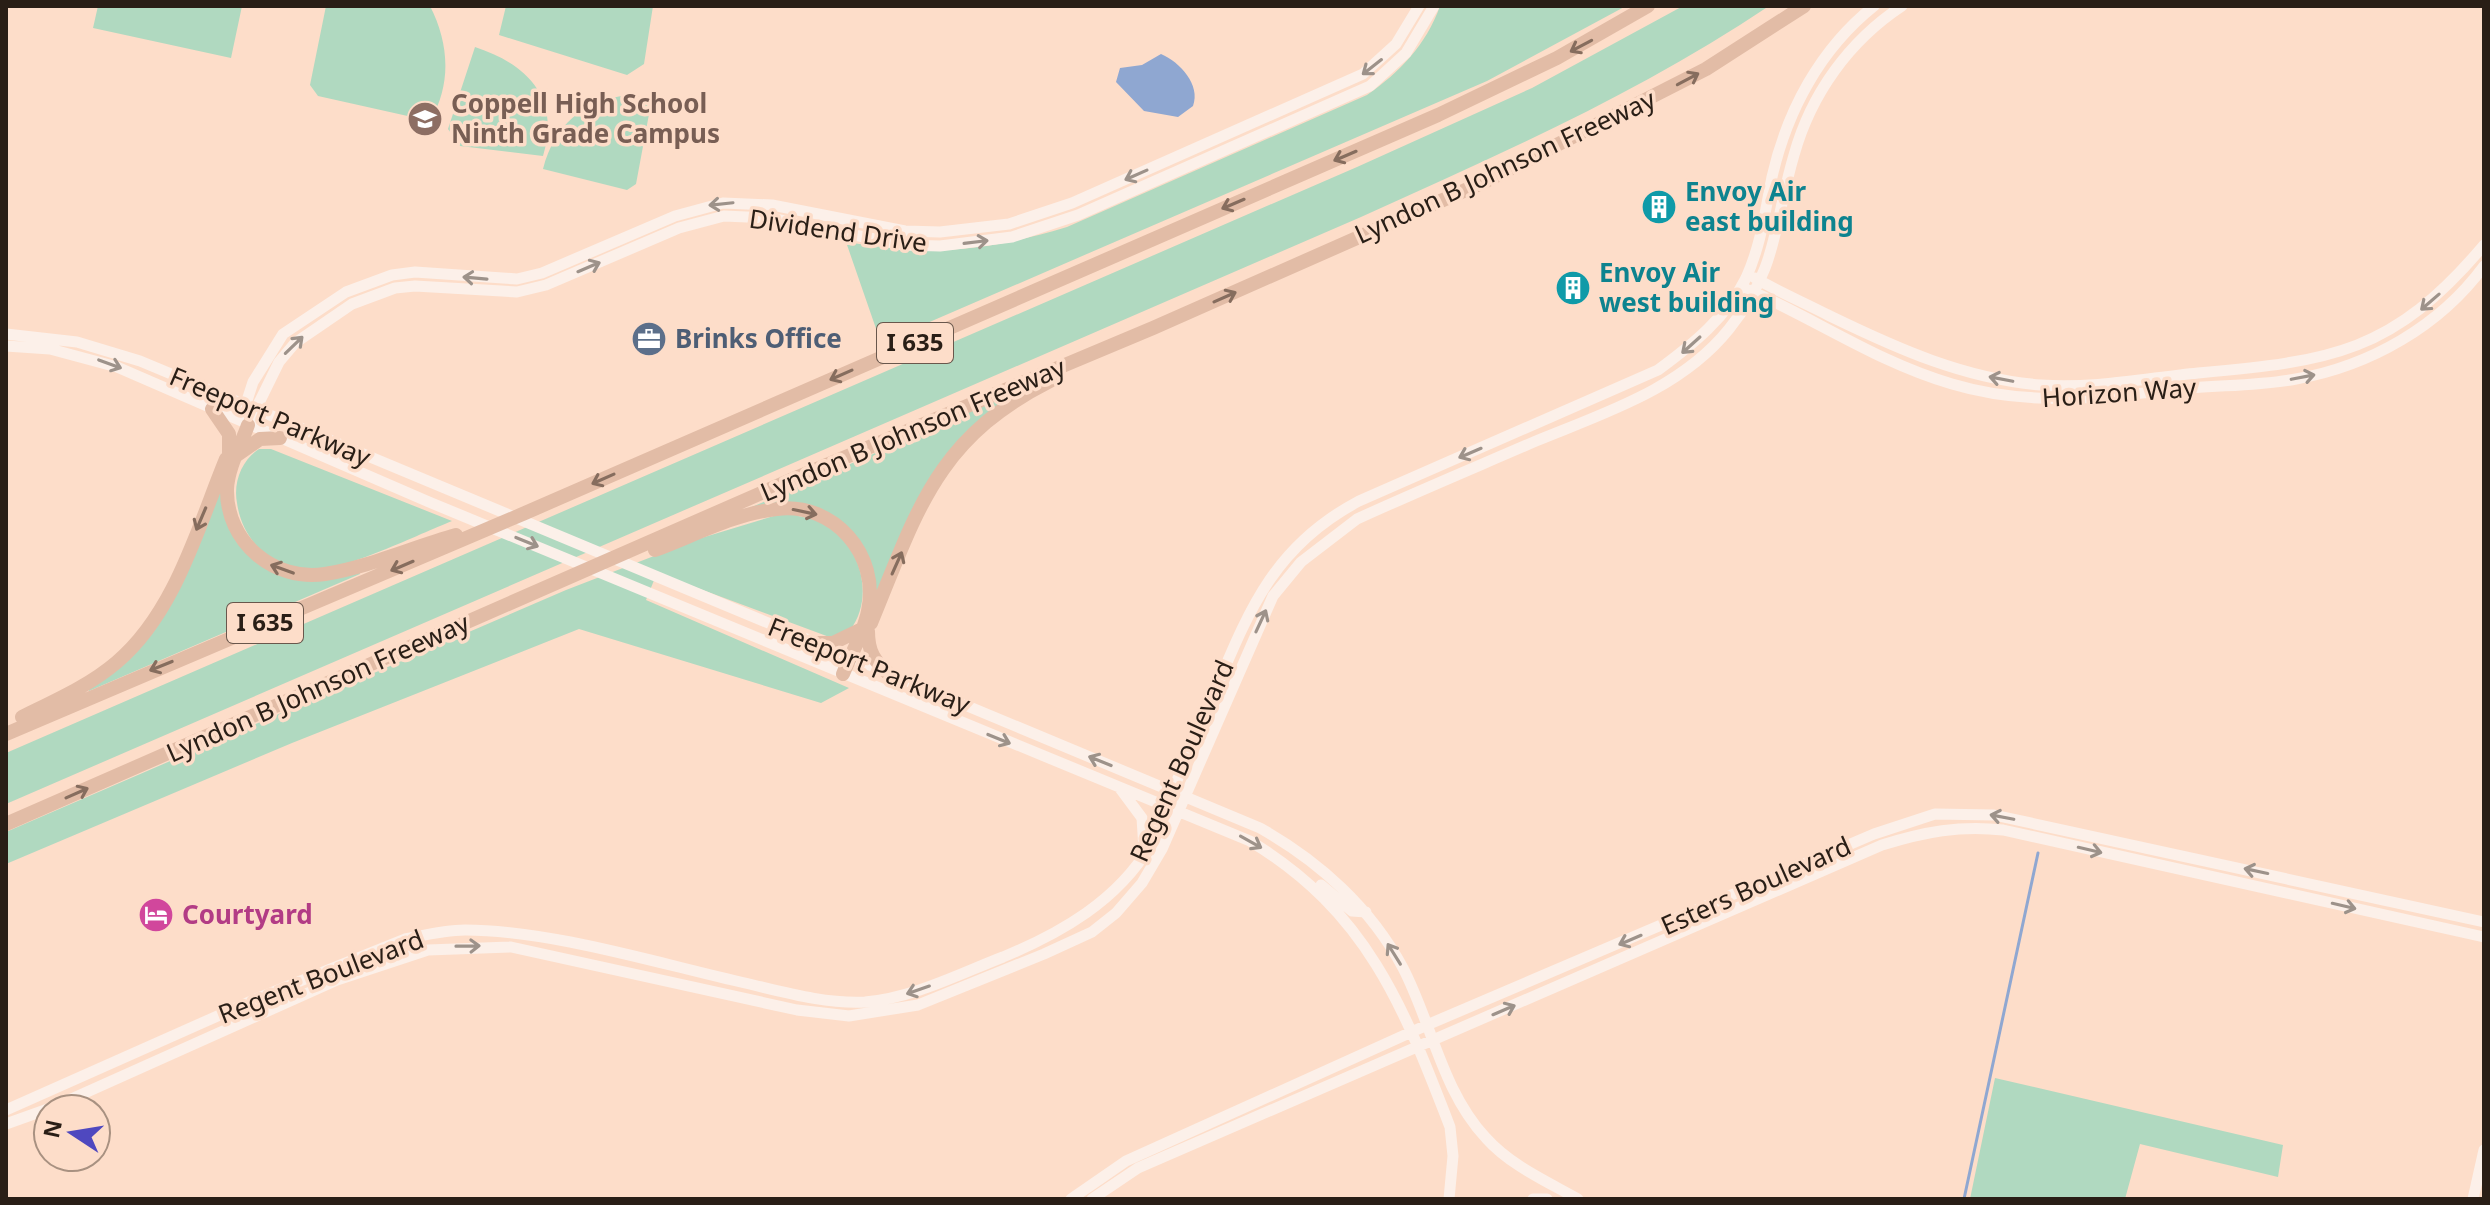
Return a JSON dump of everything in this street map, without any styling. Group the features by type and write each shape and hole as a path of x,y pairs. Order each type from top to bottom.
{"highway":[{"name":"I 635","path":"6,734 525,513 1438,115 1557,58 1648,6"},
{"name":"Lyndon B Johnson Freeway","path":"6,824 791,480 1153,328 1486,181 1706,69 1804,6"},
{"path":"846,675 935,479 973,430 1011,400 1153,328"},
{"path":"212,409 229,434 233,454 227,489 238,532 269,564 297,574 327,574 525,513"},
{"path":"6,726 86,684 137,643 171,590 247,416"},
{"path":"233,454 260,439 280,438"},
{"path":"494,611 752,515 777,509 798,509 828,518 859,551 869,589 865,630 872,655 890,675"},
{"path":"812,643 833,643 865,630"}],"street":[{"name":"Dividend Drive","path":"517,285 698,207 745,202 905,231 940,232 1009,224 1041,216 1363,74 1396,44 1419,6"},
{"name":"Dividend Drive","path":"247,416 253,382 283,334 346,292 392,275 415,272 517,285 546,285 702,220 734,216 770,218 904,245 940,246 1012,237 1078,215 1370,86 1406,53 1434,6"},
{"name":"Regent Boulevard","path":"6,1110 405,939 462,930 540,938 810,998 863,1002 952,978 1052,937 1106,897 1141,860 1167,805 1237,633 1265,582 1295,547 1338,512 1359,501 1658,370 1703,334 1741,286 1761,240 1777,158 1792,112 1815,71 1874,6"},
{"name":"Regent Boulevard","path":"82,1093 337,980 406,955 456,947 511,947 830,1015 869,1015 918,1005 1092,932 1116,913 1142,883 1180,810 1259,623 1273,596 1301,562 1357,519 1645,395 1710,350 1757,287 1775,246 1794,153 1811,110 1849,52 1902,6"},
{"path":"1249,125 1254,137"},
{"path":"617,240 623,252"},
{"name":"Horizon Way","path":"1741,286 1757,287 1908,354 1958,369 2044,385 2307,362 2371,340 2431,302 2484,246"},
{"name":"Horizon Way","path":"1747,273 1757,287 1888,361 1955,385 2022,398 2064,401 2317,375 2397,343 2442,311 2484,266"},
{"name":"Freeport Parkway","path":"6,334 126,356 247,416 449,493 668,582 1173,790 1279,838 1320,868 1366,912 1403,968 1458,1099 1486,1139 1512,1161 1578,1199"},
{"name":"Freeport Parkway","path":"6,346 64,346 212,409 247,416 280,438 429,502 1116,783 1250,841 1289,865 1309,882 1353,927 1375,957 1450,1127 1453,1156 1449,1199"},
{"path":"1955,385 1958,369"},
{"path":"2226,385 2231,370"},
{"path":"2218,371 2226,385"},
{"path":"1116,783 1142,818 1145,832 1141,860"},
{"name":"Esters Boulevard","path":"1071,1199 1126,1161 1427,1025 1892,827 1935,814 1994,815 2484,922"},
{"path":"1892,827 1897,840"},
{"name":"Esters Boulevard","path":"1092,1199 1138,1168 1897,840 1958,827 2003,830 2484,937"},
{"path":"1309,882 1324,887 1352,911 1366,912"},
{"path":"180,1033 185,1045"},
{"name":"Regent Boulevard","path":"6,1124 32,1115"},
{"path":"2473,1199 2484,1150"},
{"path":"1533,1199 1547,1199"}],"green space":[{"path":"98,6 242,6 231,58 93,28"},
{"path":"326,6 430,6 441,34 445,78 430,121 318,96 310,85"},
{"path":"506,6 653,6 644,64 627,75 499,35"},
{"path":"1440,6 1626,6 1487,81 881,343 846,242 905,249 957,249 1009,242 1067,227 1367,95 1411,56"},
{"path":"1683,6 1769,6 1621,94 1361,217 6,804 6,753 1357,167 1532,88"},
{"path":"475,47 510,63 535,86 547,117 543,156 460,146 448,129"},
{"path":"627,95 652,98 636,184 627,190 543,169 555,139 573,118 597,103"},
{"path":"1008,395 1009,398 959,441 941,465 913,516 876,605 873,579 835,518 738,513"},
{"path":"259,449 271,449 452,521 338,566 306,571 293,568 269,557 260,549 251,539 240,516 236,495 238,480 248,459"},
{"path":"227,468 228,517 267,567 359,569 360,574 89,691 88,687 152,633"},
{"path":"777,515 821,522 839,534 848,545 861,573 863,588 858,617 850,630 832,638 657,573 646,600 849,688 821,703 579,629 292,743 6,864 6,832 566,590 698,539"},
{"path":"1995,1078 2283,1145 2278,1177 2140,1144 2125,1199 1970,1199"}],"water":[{"path":"1161,54 1182,68 1194,90 1193,106 1178,117 1144,111 1116,82 1120,68 1142,65"}],"waterway":[{"path":"1964,1199 2038,853"}],"place":[{"name":"Coppell High School Ninth Grade Campus","path":"425,119"},
{"name":"Envoy Air east building","path":"1659,207"},
{"name":"Envoy Air west building","path":"1573,288"},
{"name":"Brinks Office","path":"649,339"},
{"name":"Courtyard","path":"156,915"}]}
